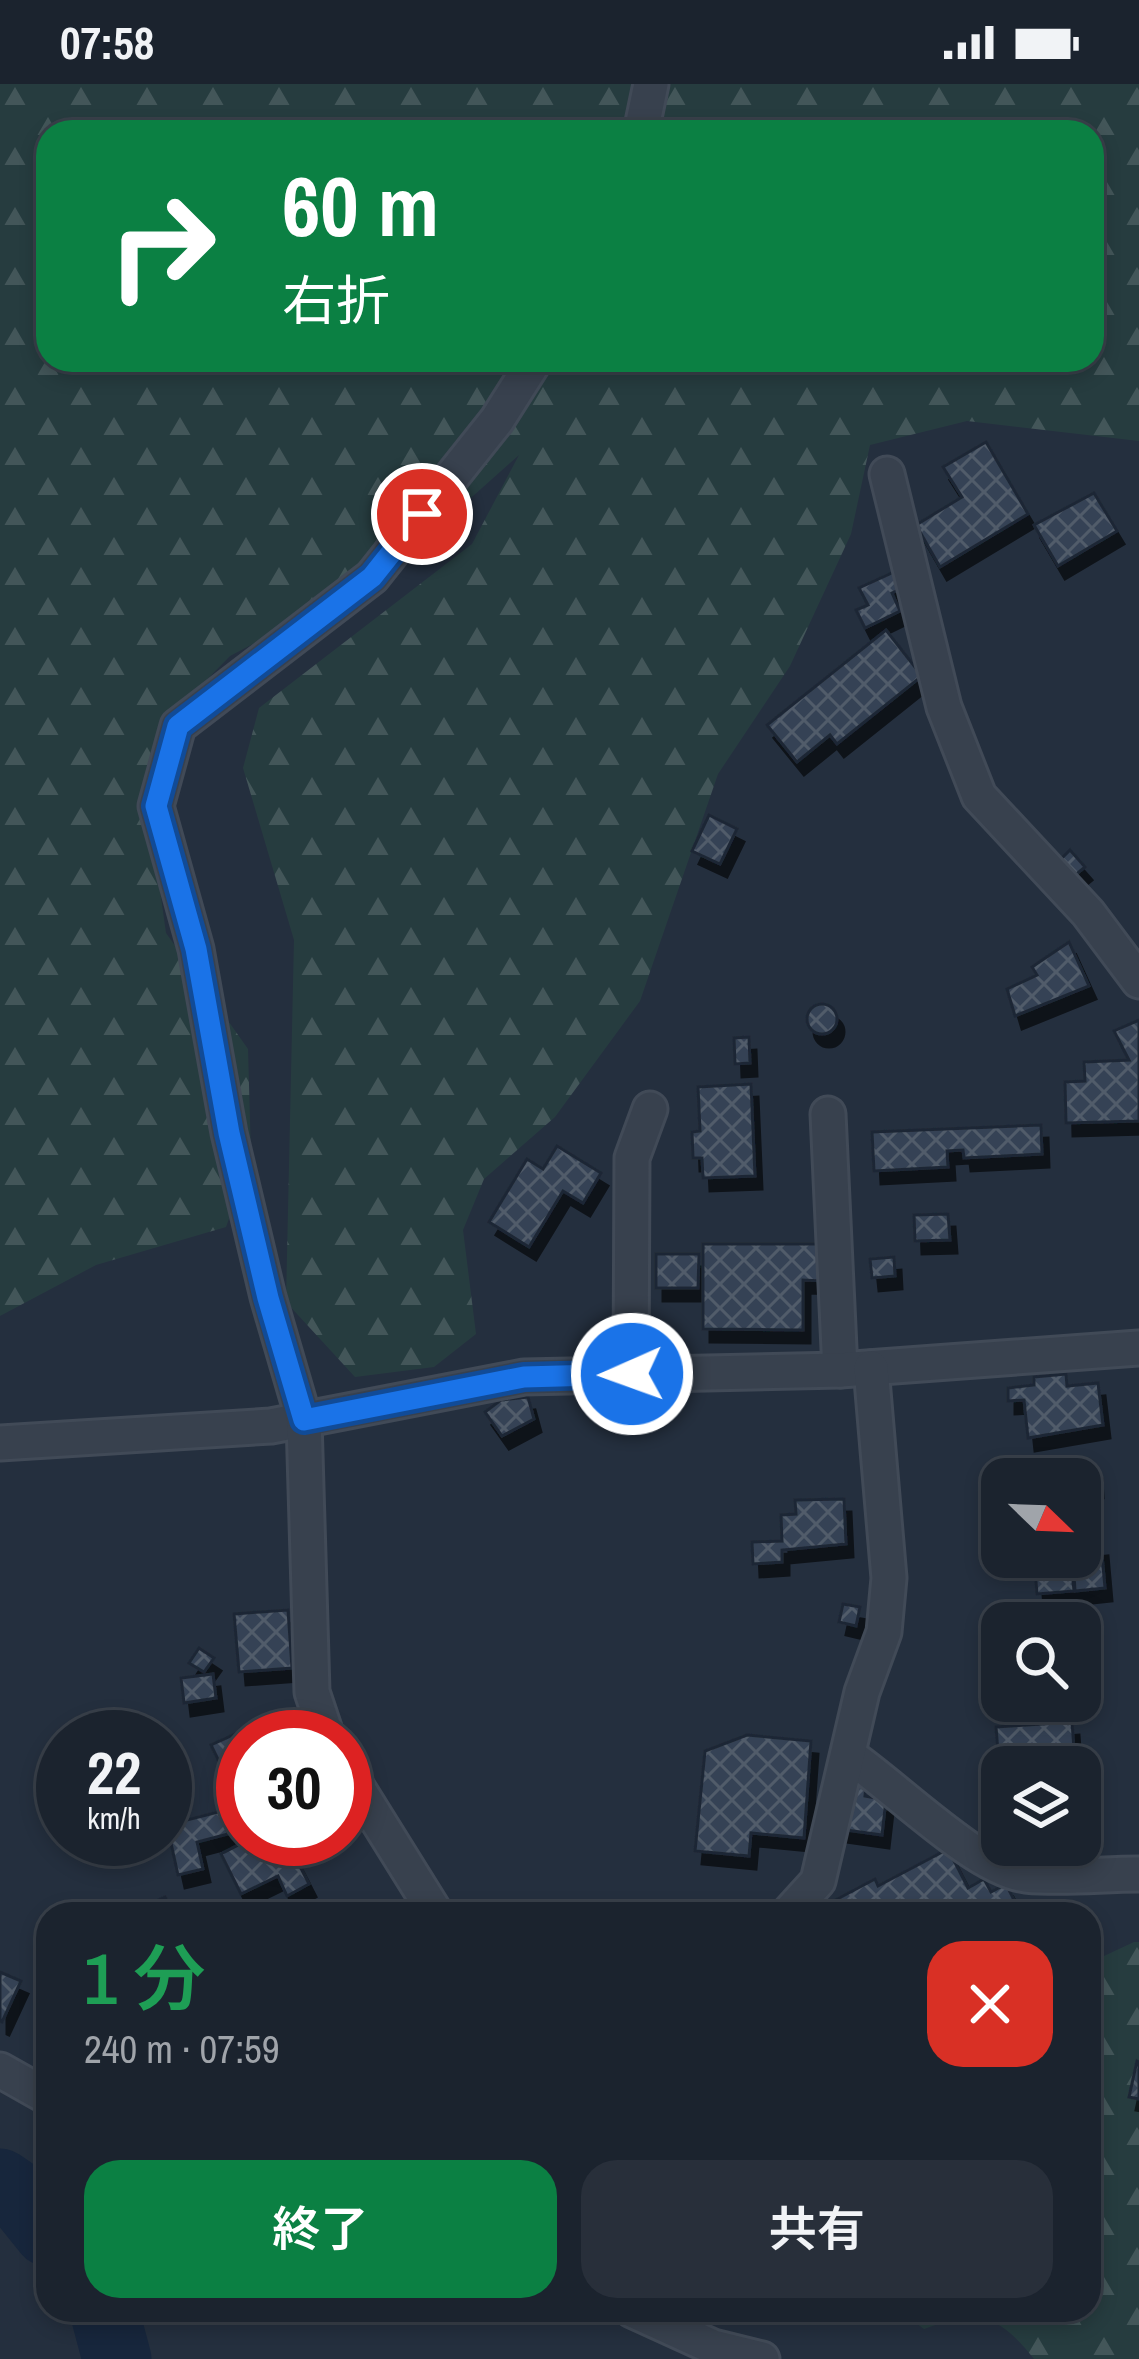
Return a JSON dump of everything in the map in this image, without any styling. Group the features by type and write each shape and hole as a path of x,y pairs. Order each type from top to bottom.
{"street":[{"path":"644,120 651,84"},
{"path":"318,1710 312,1692 304,1420 268,1298 229,1133 196,949 156,806 178,726 372,577 497,420 527,372"},
{"path":"887,474 944,707 979,796 1088,913 1139,981"},
{"path":"632,1374 632,1158 650,1109"},
{"path":"799,1902 818,1881 884,1633 889,1578 856,1369 828,1114"},
{"path":"0,1443 304,1420 524,1377 856,1369 1139,1348"},
{"path":"848,1755 897,1787 980,1858 1001,1867 1023,1875 1139,1874"},
{"path":"372,1811 429,1902"},
{"path":"0,2070 36,2090"},
{"path":"653,2322 709,2353 762,2359"}],"green space":[{"path":"0,84 1139,84 1139,441 967,421 870,445 851,534 790,666 718,774 640,1001 555,1117 484,1179 463,1230 476,1334 434,1367 355,1377 286,1302 294,940 243,768 259,708 472,544 519,455 427,537 354,591 230,656 170,717 147,799 166,933 248,1049 251,1157 226,1227 96,1265 0,1316"},
{"path":"1139,1942 1139,2359 1034,2359 1010,2333 992,2322 1101,2322 1101,1957"},
{"path":"915,2322 948,2322 924,2329"}],"building":[{"path":"986,442 1028,514 940,567 916,525 962,497 943,467"},
{"path":"1094,493 1117,531 1058,566 1034,525"},
{"path":"894,572 901,589 892,593 900,611 865,628 856,610 868,605 859,588"},
{"path":"886,630 922,676 837,744 830,735 797,762 767,725"},
{"path":"709,815 737,829 720,864 692,851"},
{"path":"1070,850 1085,867 1073,877 1059,861"},
{"path":"1069,942 1089,986 1015,1016 1007,989 1037,975 1032,967"},
{"path":"822,1004 837,1019 822,1034 807,1019"},
{"path":"1139,1020 1139,1121 1066,1123 1065,1082 1085,1081 1084,1062 1129,1060 1114,1031"},
{"path":"749,1037 750,1063 735,1064 734,1038"},
{"path":"751,1084 755,1176 703,1178 702,1158 693,1158 692,1132 700,1131 698,1087"},
{"path":"1041,1125 1042,1154 964,1158 963,1150 947,1151 948,1167 874,1171 872,1132"},
{"path":"557,1146 601,1173 583,1203 563,1191 529,1247 489,1222 527,1159 543,1169"},
{"path":"948,1214 950,1240 915,1241 914,1215"},
{"path":"703,1244 824,1244 824,1281 803,1280 803,1330 703,1329"},
{"path":"656,1254 699,1254 698,1288 656,1288"},
{"path":"894,1257 895,1276 872,1278 870,1259"},
{"path":"1066,1374 1067,1386 1098,1383 1103,1425 1028,1438 1024,1400 1008,1401 1008,1388 1034,1385 1034,1377"},
{"path":"528,1397 534,1419 502,1436 485,1412 501,1400"},
{"path":"844,1499 846,1544 782,1550 782,1562 753,1564 752,1542 782,1541 781,1515 796,1514 795,1500"},
{"path":"1101,1543 1105,1588 1075,1591 1074,1578 1101,1578"},
{"path":"1036,1578 1073,1578 1074,1591 1037,1594"},
{"path":"843,1604 860,1607 856,1626 839,1622"},
{"path":"288,1610 292,1668 239,1672 234,1614"},
{"path":"199,1648 214,1658 204,1672 189,1663"},
{"path":"213,1674 216,1698 184,1703 181,1678"},
{"path":"1072,1722 1074,1746 998,1746 996,1727"},
{"path":"747,1735 811,1741 804,1838 751,1833 749,1856 695,1851 705,1751"},
{"path":"845,1783 866,1786 865,1796 886,1800 882,1835 839,1829"},
{"path":"216,1813 216,1837 197,1842 203,1869 178,1875 176,1866 192,1866 192,1819"},
{"path":"948,1849 968,1888 984,1879 991,1892 1006,1884 1015,1902 832,1902 875,1879 878,1886"},
{"path":"227,1866 300,1866 309,1884 287,1896 278,1876 241,1894"},
{"path":"0,1972 21,1981 2,2022 0,2021"},
{"path":"1139,2062 1139,2099 1129,2097"}],"waterway":[{"path":"0,2183 19,2196 36,2217"},
{"path":"107,2322 117,2359"}],"route":[{"path":"422,514 372,577 178,726 156,806 196,949 229,1133 268,1298 304,1420 524,1377 632,1374"}]}
